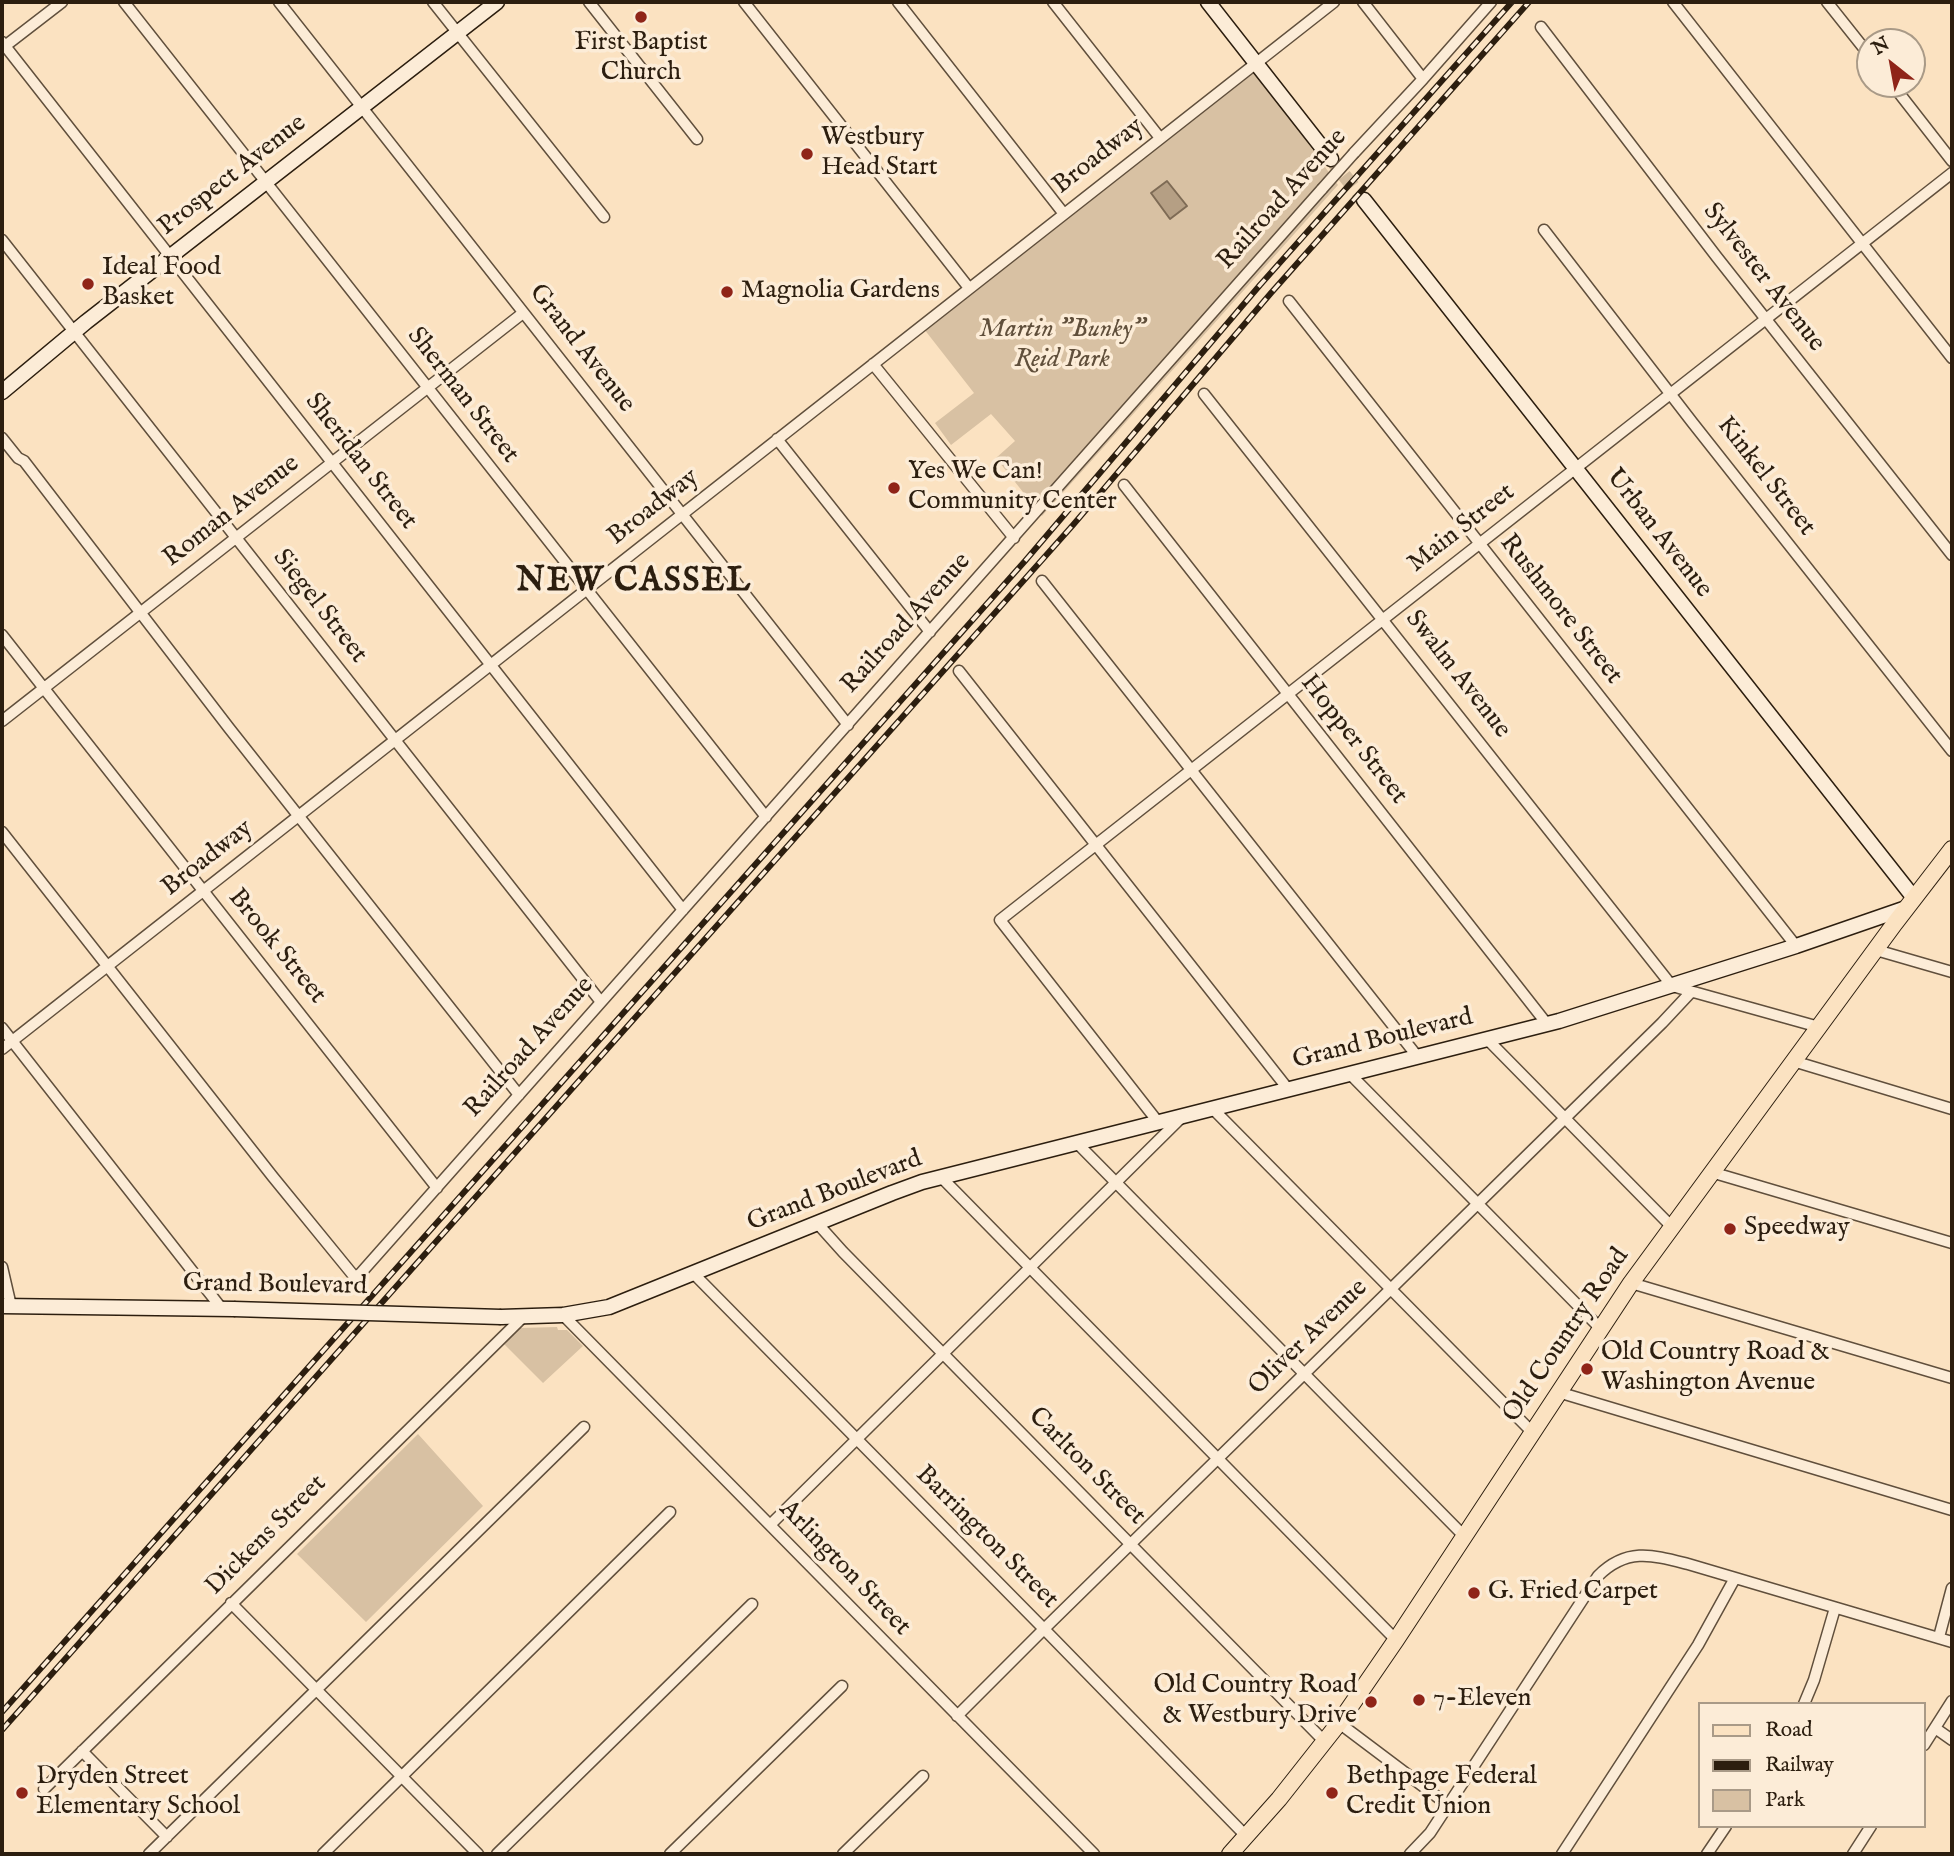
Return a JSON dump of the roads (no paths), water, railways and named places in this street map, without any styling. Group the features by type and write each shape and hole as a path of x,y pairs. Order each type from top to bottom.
{"main road":[{"name":"Old Country Road","path":"1230,1854 1279,1799 1339,1723 1631,1283 1952,849"}],"street":[{"path":"4,44 62,2"},
{"name":"Sherman Street","path":"124,2 766,817"},
{"name":"Grand Avenue","path":"279,2 848,724"},
{"path":"433,2 604,217"},
{"name":"Prospect Avenue","path":"2,392 74,332 497,2"},
{"path":"589,2 697,139"},
{"path":"744,2 969,288"},
{"path":"898,2 1064,214"},
{"path":"1053,2 1160,138"},
{"path":"1208,2 1331,159"},
{"name":"Broadway","path":"2,1049 1334,2"},
{"path":"1363,2 1423,79"},
{"name":"Railroad Avenue","path":"108,965 273,1177 353,1275 360,1274 1490,2"},
{"path":"1674,2 1952,359"},
{"path":"1827,2 1856,39"},
{"name":"Sylvester Avenue","path":"1541,27 1952,555"},
{"name":"Sheridan Street","path":"4,44 683,910"},
{"path":"1903,98 1952,161"},
{"name":"Main Street","path":"1158,1122 1000,920 1952,173"},
{"name":"Urban Avenue","path":"1364,200 1910,903"},
{"name":"Kinkel Street","path":"1544,230 1952,751"},
{"name":"Siegel Street","path":"2,240 601,1002"},
{"name":"Rushmore Street","path":"1289,301 1796,946"},
{"name":"Roman Avenue","path":"2,721 523,313"},
{"path":"873,364 1014,538"},
{"name":"Swalm Avenue","path":"1204,394 1672,986"},
{"path":"2,438 18,458 24,461 519,1095"},
{"path":"778,439 930,632"},
{"name":"Hopper Street","path":"1124,485 1547,1024"},
{"path":"1042,581 1418,1056"},
{"name":"Brook Street","path":"2,635 437,1188"},
{"path":"959,671 1288,1089"},
{"path":"2,832 108,965"},
{"name":"Grand Boulevard","path":"6,1306 501,1317 563,1315 609,1307 892,1193 1184,1115 1547,1024 1796,946 1910,903"},
{"path":"1876,950 1952,972"},
{"path":"1672,986 1819,1027"},
{"name":"Oliver Avenue","path":"957,1716 1691,992"},
{"path":"2,1028 228,1309"},
{"path":"1487,1039 1671,1226"},
{"path":"1793,1062 1952,1109"},
{"path":"1350,1074 1600,1328"},
{"path":"1213,1109 1532,1432"},
{"path":"769,1525 1184,1115"},
{"path":"1077,1143 1464,1536"},
{"path":"1711,1172 1952,1244"},
{"path":"942,1178 1396,1640"},
{"name":"Carlton Street","path":"817,1223 1324,1741"},
{"path":"2,1267 6,1306"},
{"name":"Barrington Street","path":"693,1273 1246,1836"},
{"path":"1631,1283 1952,1378"},
{"name":"Arlington Street","path":"563,1315 1094,1854"},
{"name":"Dickens Street","path":"44,1789 523,1317"},
{"path":"1558,1392 1952,1510"},
{"path":"149,1854 584,1427"},
{"path":"323,1854 670,1512"},
{"path":"1410,1854 1430,1833 1598,1576 1627,1556 1650,1554 1952,1642"},
{"path":"1562,1854 1698,1645 1735,1578"},
{"path":"1939,1637 1952,1588"},
{"path":"231,1603 478,1854"},
{"path":"497,1854 752,1604"},
{"path":"1805,1702 1835,1608"},
{"path":"670,1854 842,1686"},
{"path":"1926,1742 1952,1701"},
{"path":"1339,1723 1448,1805"},
{"path":"1935,1728 1952,1740"},
{"path":"82,1751 167,1837"},
{"path":"843,1854 923,1776"},
{"path":"1707,1854 1725,1828"},
{"path":"1853,1854 1870,1828"}],"tunnel":[{"path":"1331,159 1364,200"}],"railway":[{"path":"2,1712 1025,561 1260,285 1512,2"},
{"path":"2,1730 1073,525 1271,293 1529,2"}],"place":[{"name":"First Baptist Church","path":"641,17"},
{"name":"Westbury Head Start","path":"807,154"},
{"name":"Ideal Food Basket","path":"88,284"},
{"name":"Magnolia Gardens","path":"727,292"},
{"name":"Yes We Can! Community Center","path":"894,488"},
{"name":"Speedway","path":"1730,1229"},
{"name":"Old Country Road & Washington Avenue","path":"1587,1369"},
{"name":"G. Fried Carpet","path":"1474,1593"},
{"name":"7-Eleven","path":"1419,1700"},
{"name":"Old Country Road & Westbury Drive","path":"1371,1702"},
{"name":"Dryden Street Elementary School","path":"22,1793"},
{"name":"Bethpage Federal Credit Union","path":"1332,1793"}],"district":[{"name":"NEW CASSEL","path":"634,583"}],"park label":[{"name":"Martin \"Bunky\" Reid Park","path":"1062,346"}]}
